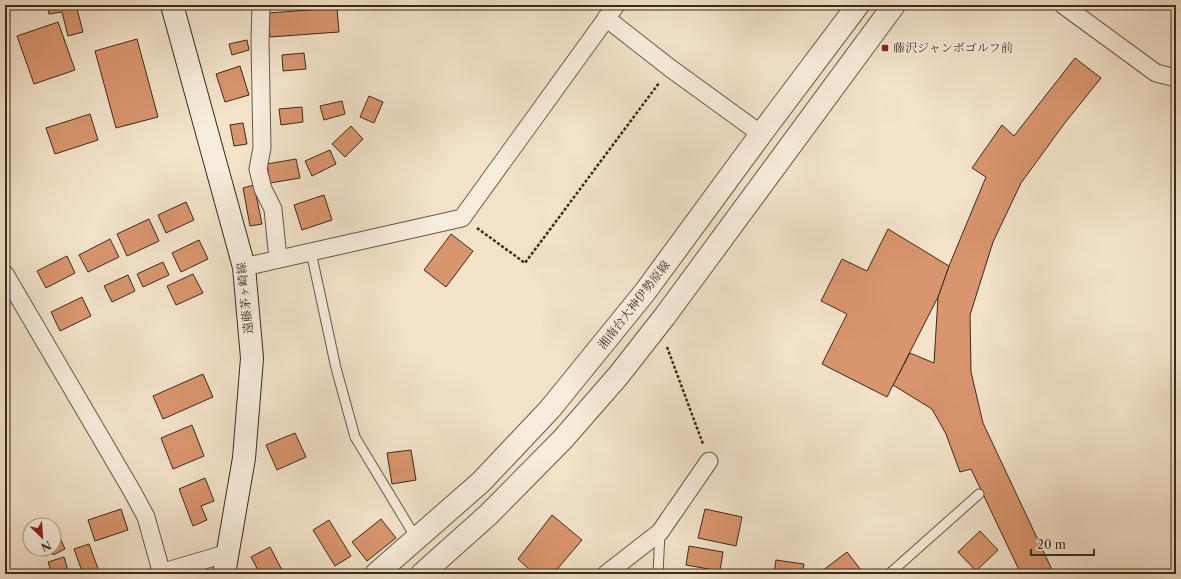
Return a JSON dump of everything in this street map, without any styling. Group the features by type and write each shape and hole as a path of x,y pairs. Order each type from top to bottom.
{"street":[{"name":"遠藤茅ヶ崎線","path":"172,5 244,267 252,358 244,458 226,564"},
{"path":"261,5 260,41 262,148 258,169 263,189 273,209 278,259"},
{"name":"湘南台大神伊勢原線","path":"376,574 481,482 550,409 645,292 858,5"},
{"path":"433,571 563,440 618,376 894,5"},
{"path":"1063,5 1156,73 1176,78"},
{"path":"244,267 462,218 611,12 670,68 761,134"},
{"path":"5,274 143,511 160,574 226,564"},
{"path":"606,574 660,532 709,461"}],"lane":[{"path":"311,252 336,368 355,436 416,538"},
{"path":"889,574 979,494"},
{"path":"658,574 660,532"}],"path":[{"path":"462,218 525,263 670,68"},
{"path":"658,324 709,461"}],"building":[{"path":"47,5 76,5 83,32 68,36 62,12 49,14"},
{"path":"337,8 339,32 270,37 268,13"},
{"path":"58,22 75,70 34,84 17,36"},
{"path":"137,39 158,117 116,128 95,51"},
{"path":"247,40 249,50 232,55 229,44"},
{"path":"304,53 306,69 283,71 282,55"},
{"path":"1075,58 1101,78 1064,124 1021,183 993,242 970,315 971,372 983,423 1054,574 1021,574 971,469 960,472 946,434 932,409 893,385 910,353 934,363 938,297 949,266 986,177 972,168 1002,125 1014,136"},
{"path":"240,66 249,95 225,102 216,74"},
{"path":"369,96 383,102 374,123 360,117"},
{"path":"342,101 345,114 324,120 320,106"},
{"path":"302,107 303,122 281,125 279,109"},
{"path":"90,114 98,140 55,154 46,128"},
{"path":"243,123 247,144 234,146 230,125"},
{"path":"351,126 363,139 345,157 332,144"},
{"path":"330,150 336,164 312,176 305,161"},
{"path":"296,159 300,178 270,183 267,164"},
{"path":"254,185 262,224 250,226 243,188"},
{"path":"324,195 332,220 302,230 294,205"},
{"path":"186,202 194,220 166,233 158,215"},
{"path":"149,219 159,241 127,256 117,234"},
{"path":"888,229 949,266 938,297 887,397 822,364 847,314 821,301 842,259 867,271"},
{"path":"451,234 473,251 446,287 424,270"},
{"path":"110,239 119,257 88,272 79,255"},
{"path":"199,240 208,259 181,272 172,253"},
{"path":"67,256 75,273 46,288 37,271"},
{"path":"163,262 169,275 143,287 137,274"},
{"path":"193,274 203,293 176,305 167,286"},
{"path":"128,275 135,291 112,302 104,286"},
{"path":"82,297 91,316 60,331 51,312"},
{"path":"203,374 213,397 163,419 153,396"},
{"path":"192,425 204,456 173,469 161,438"},
{"path":"295,433 306,457 277,470 266,445"},
{"path":"411,450 416,480 392,484 387,453"},
{"path":"205,478 214,501 201,506 207,520 193,526 179,489"},
{"path":"121,509 128,530 95,541 88,520"},
{"path":"705,509 742,517 736,546 698,538"},
{"path":"552,515 582,540 553,574 534,574 518,559"},
{"path":"381,519 396,538 367,561 352,542"},
{"path":"329,520 351,556 335,566 313,530"},
{"path":"980,531 998,550 976,571 958,552"},
{"path":"62,542 65,549 62,550"},
{"path":"89,544 100,574 83,574 74,549"},
{"path":"689,546 723,552 720,571 686,565"},
{"path":"270,547 284,574 260,574 251,557"},
{"path":"847,552 864,574 818,574"},
{"path":"64,557 69,574 52,574 48,562"},
{"path":"776,560 804,564 802,574 774,574"}],"place":[{"name":"藤沢ジャンボゴルフ前","path":"885,48"}]}
